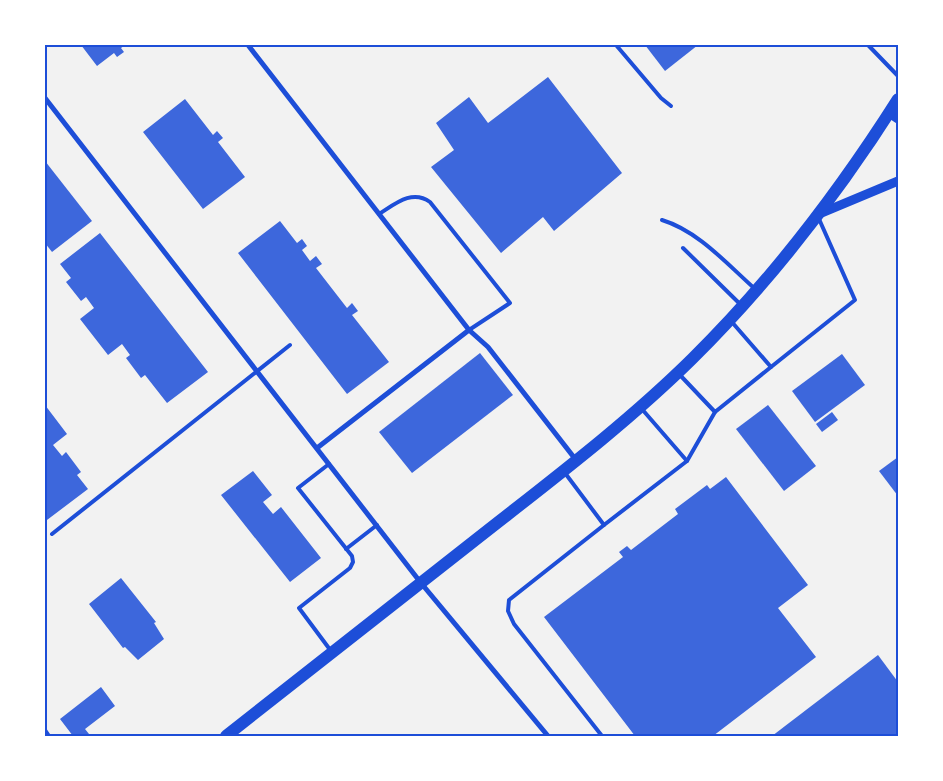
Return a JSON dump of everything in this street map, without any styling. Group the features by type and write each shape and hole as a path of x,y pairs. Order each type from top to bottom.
{"main road":[{"path":"226,736 576,461 677,372 742,306 817,215 894,116 898,99"}],"street":[{"path":"248,45 469,330 488,347 576,461"},
{"path":"45,98 421,583 548,736"},
{"path":"817,215 898,181"},
{"path":"316,448 469,330"}],"lane":[{"path":"616,45 661,98 671,106"},
{"path":"868,45 898,76"},
{"path":"379,214 411,197 423,197 430,202 510,303 469,330"},
{"path":"602,736 514,624 508,611 509,600 687,462 715,412 856,300 817,215"},
{"path":"662,220 679,225 693,234 756,289"},
{"path":"683,248 742,306"},
{"path":"730,319 771,367"},
{"path":"52,534 290,345"},
{"path":"677,372 715,412"},
{"path":"640,406 687,462"},
{"path":"328,464 298,488 352,556 353,562 350,568 299,608 332,652"},
{"path":"563,471 604,525"},
{"path":"346,549 377,525"},
{"path":"45,730 49,736"}],"building":[{"path":"81,45 125,45 121,48 124,52 117,57 114,53 97,66"},
{"path":"645,45 698,45 665,71"},
{"path":"548,77 622,173 554,231 543,217 501,253 431,167 454,150 436,123 469,97 488,123"},
{"path":"185,99 213,135 217,131 223,138 218,142 245,177 203,209 143,132"},
{"path":"45,161 92,221 52,252 45,243"},
{"path":"280,221 297,243 302,239 307,246 302,250 310,261 316,256 322,264 316,268 347,308 352,303 358,311 352,315 389,362 347,394 238,253"},
{"path":"100,233 208,372 167,403 145,375 141,378 126,358 130,355 122,344 108,355 80,319 94,308 86,297 81,301 66,282 71,278 60,264"},
{"path":"480,353 513,395 412,473 379,432"},
{"path":"842,354 865,385 815,422 792,391"},
{"path":"45,405 67,434 53,445 62,456 66,452 81,472 77,475 88,489 47,520 45,518"},
{"path":"768,405 816,466 784,491 736,429"},
{"path":"832,412 838,420 822,432 816,424"},
{"path":"898,457 898,496 879,471"},
{"path":"253,471 272,495 263,502 273,514 281,507 321,558 290,582 221,495"},
{"path":"726,477 808,585 778,608 816,657 713,736 635,736 544,617 623,557 619,552 627,546 631,550 678,514 675,509 707,485 710,489"},
{"path":"121,578 156,622 154,623 164,639 138,660 125,647 123,648 89,604"},
{"path":"878,655 898,682 898,736 772,736"},
{"path":"101,687 115,706 85,729 89,734 86,736 73,736 60,719"}]}
